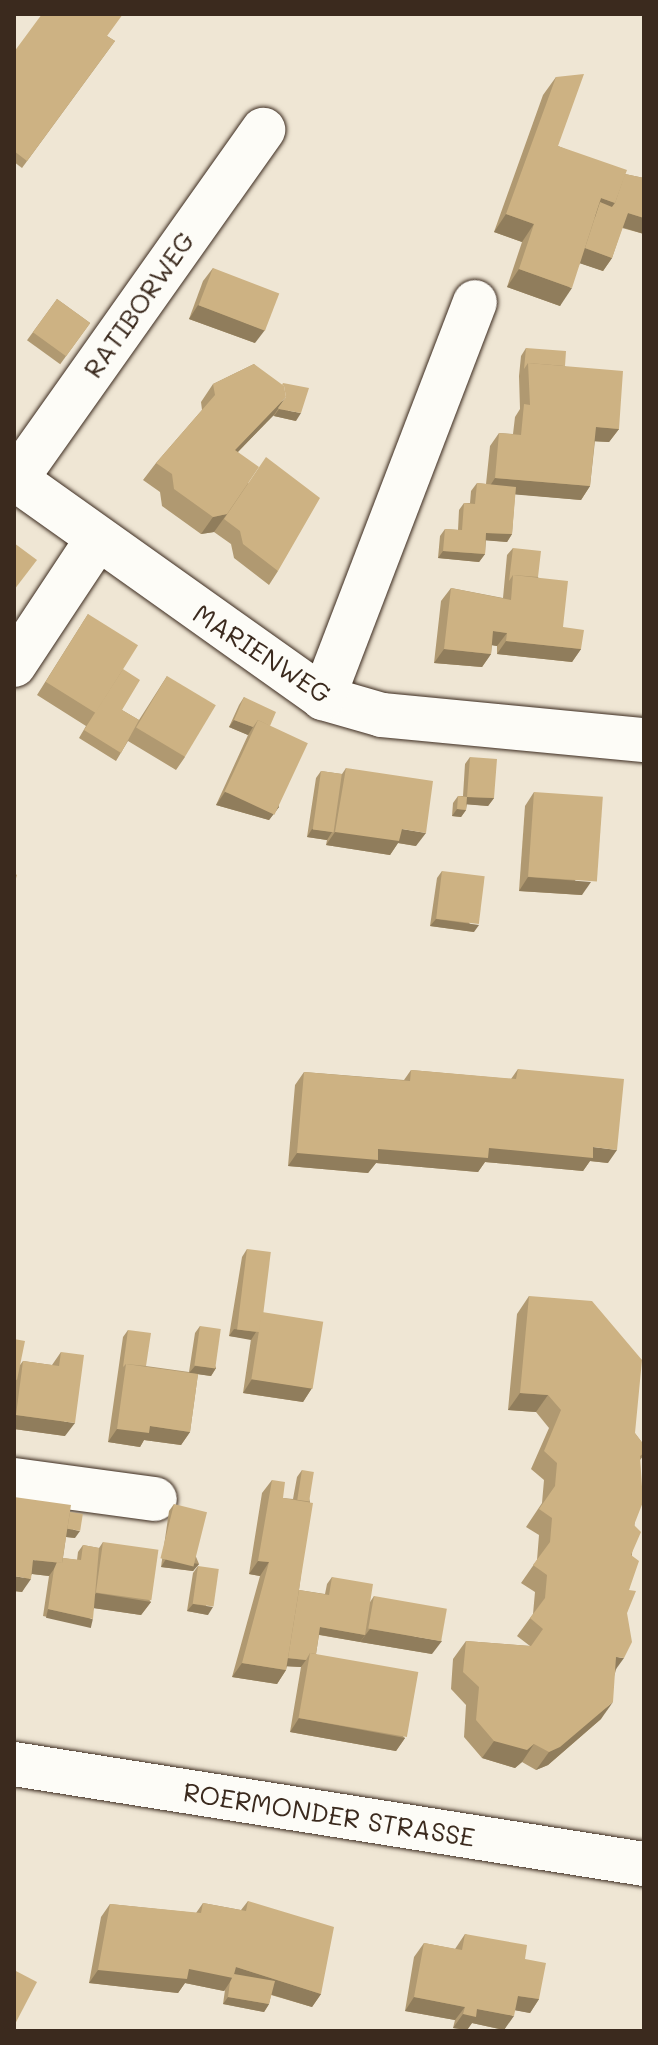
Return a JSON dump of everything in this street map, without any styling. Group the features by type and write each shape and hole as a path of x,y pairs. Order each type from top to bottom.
{"street":[{"name":"RATIBORWEG","path":"15,478 263,130"},
{"path":"323,698 475,302"},
{"name":"MARIENWEG","path":"15,478 96,541 323,698 382,715 644,740"},
{"path":"14,665 96,541"},
{"path":"14,1480 155,1499"},
{"name":"ROERMONDER STRASSE","path":"14,1764 644,1864"}],"building":[{"path":"42,14 123,14 107,36 115,41 27,161 14,151 14,52"},
{"path":"584,74 558,146 627,170 615,203 601,198 572,288 519,269 534,224 506,214 556,77"},
{"path":"625,174 644,178 644,218 628,213 612,258 585,248 600,202 612,207"},
{"path":"213,268 279,293 265,331 199,305"},
{"path":"57,299 90,323 66,356 33,332"},
{"path":"526,348 566,351 565,366 528,363 524,369"},
{"path":"528,363 623,371 619,429 596,427 590,486 495,478 499,433 521,435 524,404 530,405"},
{"path":"254,364 284,386 286,397 235,450 259,467 227,514 213,517 174,489 172,474 156,463 215,395 213,384"},
{"path":"283,383 309,388 301,413 278,408 286,397"},
{"path":"266,457 320,498 278,571 243,544 240,531 224,519"},
{"path":"477,483 516,487 512,534 486,533 485,554 443,551 445,529 462,530 464,503 475,504"},
{"path":"14,543 37,560 14,590"},
{"path":"513,548 541,551 538,577 513,575 509,581"},
{"path":"513,575 568,581 563,627 584,630 581,649 506,641 507,633 493,631 491,654 444,649 451,588 511,600"},
{"path":"88,614 138,645 96,713 46,682"},
{"path":"123,669 140,680 122,710 139,720 121,753 84,730"},
{"path":"167,676 216,705 185,757 136,727"},
{"path":"244,697 276,712 270,726 258,720 253,727 234,720"},
{"path":"258,720 308,743 274,815 225,792"},
{"path":"470,757 497,759 494,798 467,797"},
{"path":"346,768 433,781 426,833 402,829 399,841 335,832"},
{"path":"321,771 342,774 334,832 313,829"},
{"path":"534,792 603,797 597,882 528,877"},
{"path":"458,796 467,797 466,810 457,809"},
{"path":"442,871 485,876 479,924 436,919"},
{"path":"518,1069 624,1079 617,1150 593,1147 593,1158 489,1148 488,1158 378,1149 378,1160 297,1153 304,1072 410,1081 411,1070 516,1079"},
{"path":"247,1249 271,1252 261,1332 237,1329"},
{"path":"529,1296 592,1301 642,1360 635,1433 644,1445 644,1453 640,1456 643,1502 634,1525 641,1532 631,1555 639,1561 629,1590 636,1591 627,1613 632,1642 624,1658 616,1657 613,1702 560,1747 549,1752 534,1744 527,1750 494,1741 476,1720 479,1687 463,1672 466,1641 531,1646 543,1629 530,1618 545,1598 547,1575 533,1565 550,1542 552,1518 539,1509 555,1486 557,1463 544,1451 561,1410 548,1395 520,1393"},
{"path":"262,1312 323,1322 313,1389 251,1379"},
{"path":"200,1326 221,1329 215,1369 194,1366"},
{"path":"128,1330 151,1333 146,1366 126,1364 123,1367"},
{"path":"14,1339 25,1341 17,1380 14,1379"},
{"path":"61,1352 84,1355 75,1423 16,1415 23,1361 59,1366"},
{"path":"126,1364 198,1374 190,1432 150,1426 149,1433 117,1429"},
{"path":"302,1470 314,1472 309,1502 297,1500"},
{"path":"272,1480 285,1482 283,1498 313,1503 286,1670 242,1663 269,1562 258,1561"},
{"path":"14,1497 71,1505 62,1563 33,1560 31,1579 14,1576"},
{"path":"174,1504 207,1512 193,1567 160,1558"},
{"path":"70,1512 83,1514 80,1531 67,1529"},
{"path":"103,1542 158,1550 151,1600 96,1593"},
{"path":"83,1545 99,1548 93,1619 48,1609 57,1562 62,1563 63,1558 81,1560"},
{"path":"198,1566 219,1569 214,1607 193,1604"},
{"path":"332,1577 373,1584 365,1635 320,1627 316,1654 310,1653 306,1660 288,1658 299,1590 329,1595"},
{"path":"374,1596 447,1609 441,1641 368,1628"},
{"path":"310,1653 418,1672 407,1737 299,1718"},
{"path":"248,1901 334,1927 321,1994 236,1967 233,1978 189,1969 187,1979 98,1970 110,1904 201,1913 203,1903 246,1911"},
{"path":"465,1934 527,1945 525,1959 546,1963 539,1999 518,1996 514,2016 477,2009 476,2017 463,2014 465,2007 414,1997 424,1943 462,1950"},
{"path":"14,1970 37,1982 14,2026"},
{"path":"234,1974 275,1981 269,2004 228,1997"}]}
